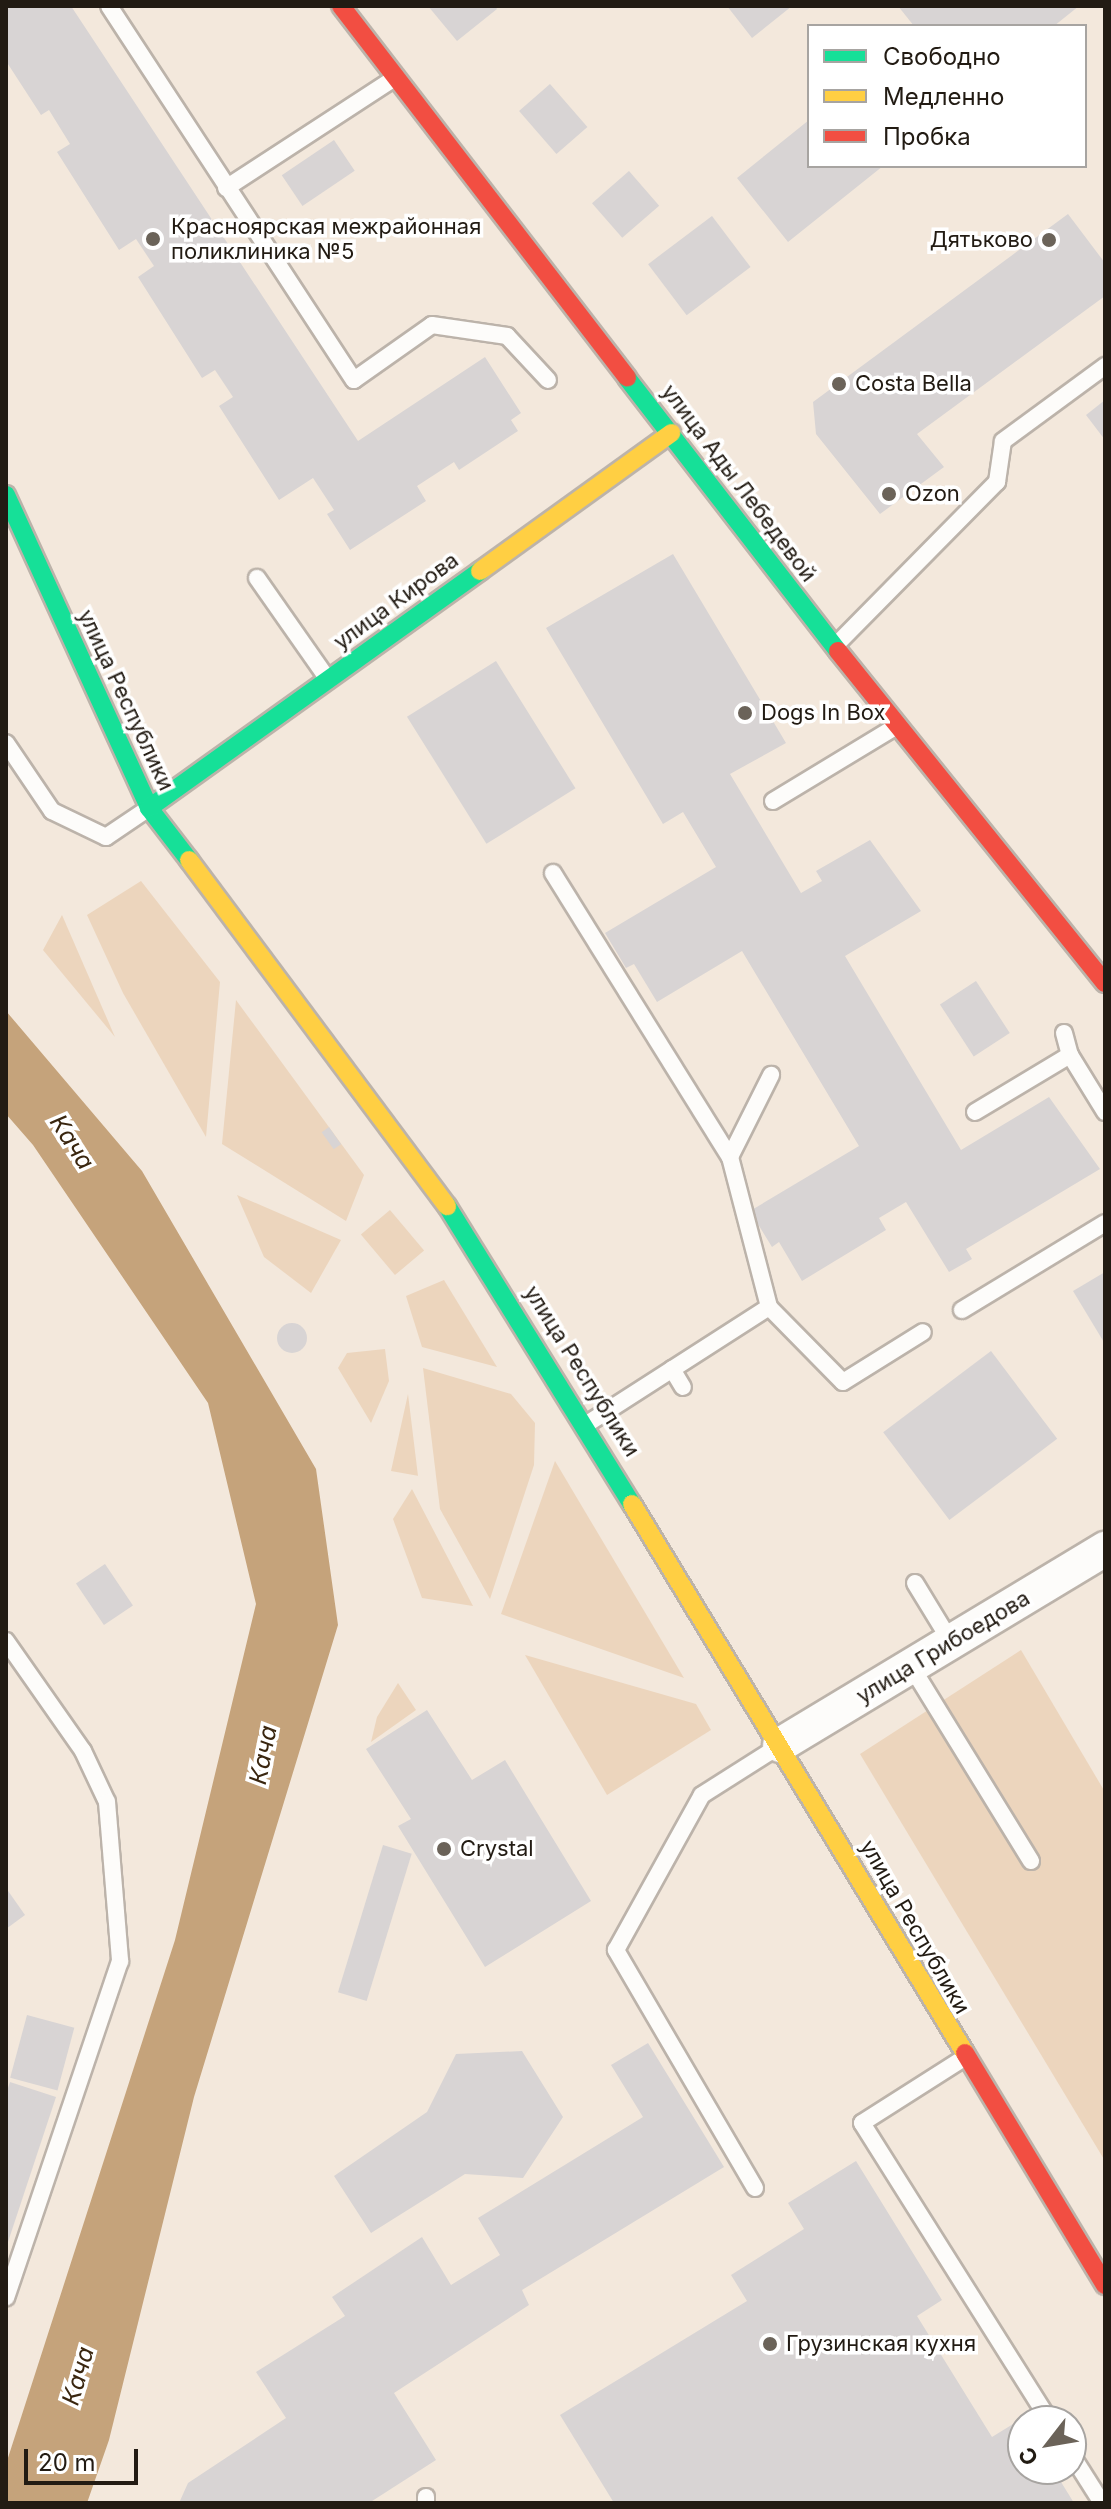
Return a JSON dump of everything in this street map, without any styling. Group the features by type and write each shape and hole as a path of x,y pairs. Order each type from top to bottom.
{"street":[{"name":"улица Ады Лебедевой","path":"341,6 834,647 1099,965 1105,983"},
{"name":"улица Кирова","path":"149,808 671,433"},
{"name":"улица Республики","path":"6,495 149,808 416,1160 588,1423 964,2058 1102,2274"},
{"name":"улица Грибоедова","path":"780,1745 1105,1549"}],"lane":[{"path":"109,6 354,380 432,325 507,336 548,380"},
{"path":"226,188 397,76"},
{"path":"834,647 997,482 1003,441 1105,366"},
{"path":"257,578 328,680"},
{"path":"773,801 898,726"},
{"path":"6,743 52,811 106,837 149,808"},
{"path":"553,873 730,1157 769,1307 843,1382 923,1332"},
{"path":"1064,1033 1070,1055 1105,1112"},
{"path":"975,1112 1070,1055"},
{"path":"730,1157 771,1075"},
{"path":"962,1310 1105,1223"},
{"path":"588,1423 769,1307"},
{"path":"672,1369 683,1387"},
{"path":"915,1583 951,1642"},
{"path":"6,1641 83,1751 107,1802 120,1961 6,2297"},
{"path":"911,1666 1031,1861"},
{"path":"755,2188 616,1950 702,1795 780,1745"},
{"path":"964,2058 862,2123 1040,2405"},
{"path":"1087,2479 1102,2503"}],"shaded area":[{"path":"141,881 220,982 206,1137 123,993 87,915"},
{"path":"62,915 115,1037 43,950"},
{"path":"236,1000 364,1175 346,1221 222,1144"},
{"path":"237,1195 341,1240 311,1293 264,1257"},
{"path":"390,1210 424,1251 395,1275 361,1234"},
{"path":"444,1280 497,1367 422,1347 406,1296"},
{"path":"385,1349 389,1381 371,1423 338,1368 347,1353"},
{"path":"423,1368 511,1394 535,1423 534,1465 490,1599 440,1509"},
{"path":"408,1394 418,1476 391,1471"},
{"path":"555,1461 684,1678 501,1614"},
{"path":"412,1489 473,1606 422,1598 393,1519"},
{"path":"1021,1650 1105,1792 1105,2161 860,1754"},
{"path":"525,1655 696,1704 711,1730 607,1795"},
{"path":"398,1683 416,1710 371,1742 377,1717"}],"water":[{"name":"Кача","path":"6,1011 142,1171 316,1469 338,1625 194,2097 109,2440 87,2503 6,2503 6,2464 175,1940 256,1604 208,1403 33,1145 6,1114"}],"building":[{"path":"6,6 71,6 358,441 485,357 521,413 511,420 518,431 459,470 454,462 417,486 426,501 350,550 327,514 334,510 313,478 279,500 219,406 233,397 215,370 202,378 138,277 154,266 136,239 119,250 57,152 70,144 49,110 41,115 6,61"},
{"path":"428,6 495,6 497,9 457,41"},
{"path":"727,6 792,6 752,38"},
{"path":"898,6 1079,6 1056,24 912,24"},
{"path":"550,84 587,127 556,154 519,111"},
{"path":"807,122 807,168 880,168 788,242 737,178"},
{"path":"334,140 355,171 302,206 282,175"},
{"path":"629,171 659,206 622,238 592,203"},
{"path":"1068,214 1105,263 1105,296 917,434 944,467 880,514 816,434 813,402"},
{"path":"712,216 751,267 687,315 648,264"},
{"path":"1105,400 1105,440 1086,415"},
{"path":"673,554 786,743 730,774 801,893 822,881 816,871 870,840 921,911 845,956 961,1150 1049,1097 1100,1169 966,1249 972,1259 949,1272 906,1202 879,1218 886,1230 802,1281 779,1242 772,1247 750,1211 859,1146 742,951 657,1002 634,964 626,968 605,933 716,867 683,812 663,824 546,628"},
{"path":"496,661 575,788 486,844 407,717"},
{"path":"976,981 1010,1033 974,1056 940,1004"},
{"path":"329,1127 341,1144 334,1149 322,1132"},
{"path":"1105,1272 1105,1344 1073,1291"},
{"path":"292,1323 303,1327 307,1338 303,1349 292,1353 281,1349 277,1338 281,1327"},
{"path":"991,1351 1057,1439 949,1520 883,1432"},
{"path":"105,1564 133,1605 104,1625 76,1584"},
{"path":"427,1710 472,1780 505,1760 591,1901 485,1967 398,1826 411,1819 366,1749"},
{"path":"383,1845 412,1854 367,2001 338,1992"},
{"path":"6,1888 25,1915 6,1929"},
{"path":"27,2015 74,2028 58,2090 10,2078"},
{"path":"648,2043 724,2167 522,2290 529,2305 394,2393 436,2460 369,2503 179,2503 188,2483 286,2418 256,2372 345,2316 332,2297 422,2237 451,2285 500,2255 478,2218 643,2117 611,2065"},
{"path":"522,2051 563,2117 523,2178 465,2174 371,2233 334,2176 427,2112 456,2054"},
{"path":"10,2082 56,2097 7,2245 6,2094"},
{"path":"856,2161 942,2300 917,2316 992,2437 1007,2428 1007,2485 1063,2485 1074,2503 614,2503 560,2415 747,2301 731,2275 804,2229 788,2203"}],"traffic: fast":[{"path":"627,378 838,651"},
{"path":"6,495 149,808 189,860"},
{"path":"149,808 480,571"},
{"path":"447,1206 632,1504"}],"traffic: slow":[{"path":"480,571 671,433"},
{"path":"189,860 447,1206"},
{"path":"632,1504 965,2053"}],"traffic: jam":[{"path":"341,6 627,378"},
{"path":"838,651 1105,983"},
{"path":"965,2053 1105,2285"}],"place":[{"name":"Красноярская межрайонная поликлиника №5","path":"153,239"},
{"name":"Дятьково","path":"1049,240"},
{"name":"Costa Bella","path":"839,384"},
{"name":"Ozon","path":"889,494"},
{"name":"Dogs In Box","path":"745,713"},
{"name":"Crystal","path":"444,1849"},
{"name":"Грузинская кухня","path":"770,2344"}]}
